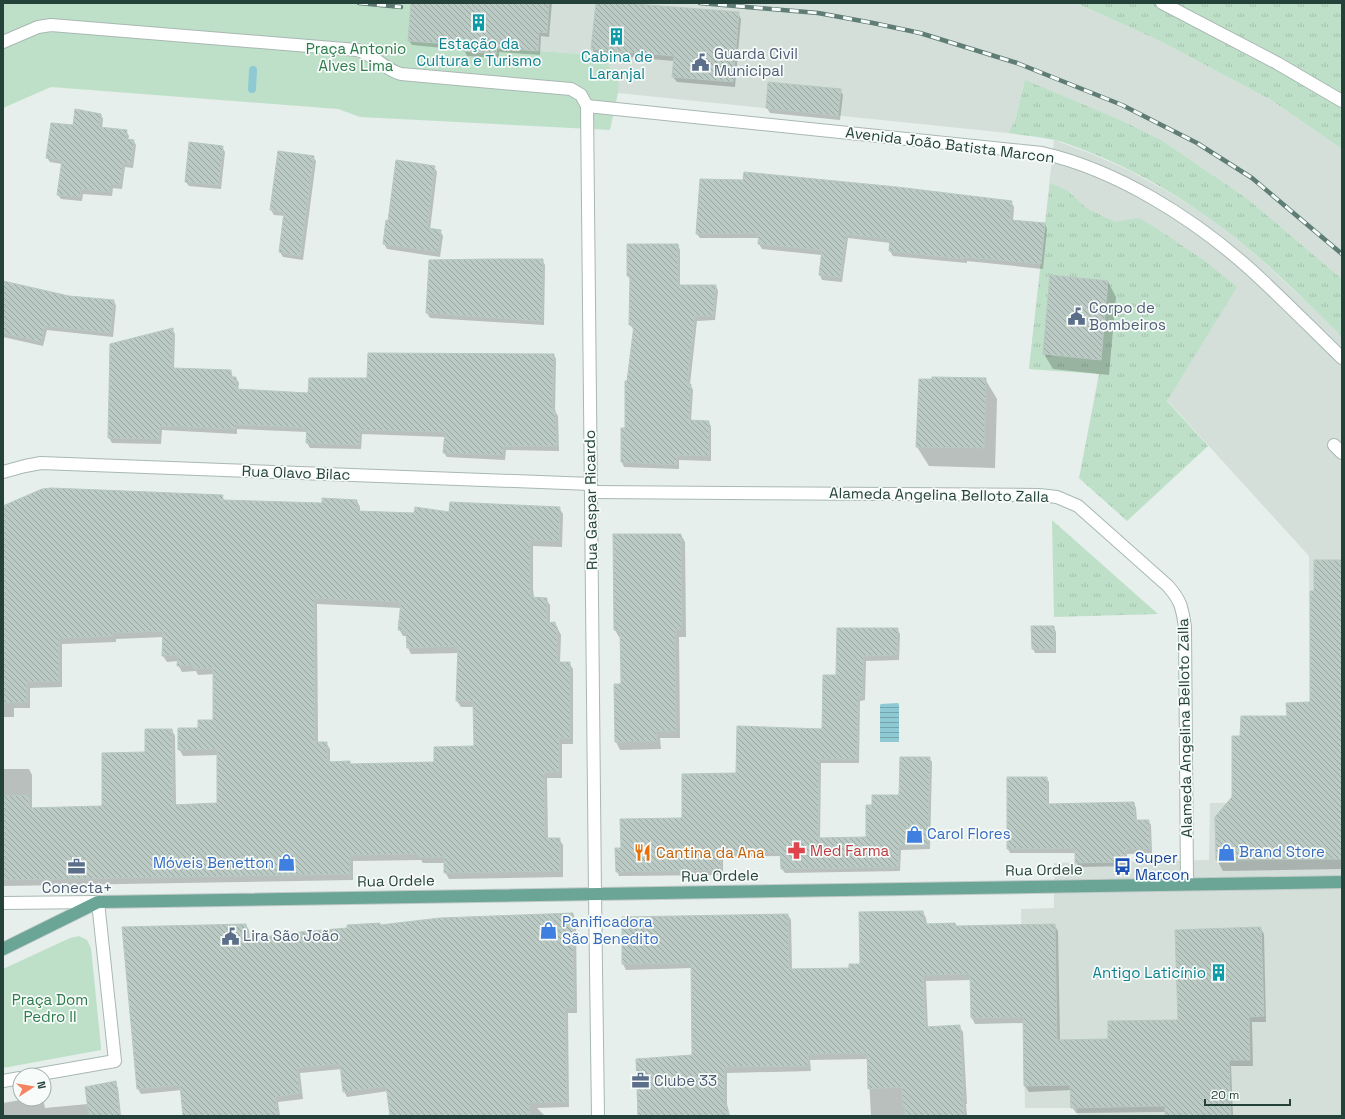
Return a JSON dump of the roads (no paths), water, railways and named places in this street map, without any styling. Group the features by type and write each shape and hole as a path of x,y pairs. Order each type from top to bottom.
{"main road":[{"name":"Rua Ordele","path":"98,902 1187,883 1342,882"},
{"path":"3,949 98,902"}],"street":[{"path":"1162,3 1277,63 1342,101"},
{"path":"3,42 38,27 51,25 357,50 365,52 390,70 401,74 571,89 581,96 587,106"},
{"name":"Avenida João Batista Marcon","path":"587,106 1042,153 1063,158 1131,186 1162,204 1209,236 1250,269 1342,358"},
{"name":"Rua Gaspar Ricardo","path":"587,106 594,894 598,1116"},
{"name":"Rua Olavo Bilac","path":"3,472 25,466 41,464 591,488"},
{"name":"Alameda Angelina Belloto Zalla","path":"591,488 1039,495 1057,497 1078,506 1168,586 1177,596 1183,608 1185,631 1187,883"},
{"path":"3,903 98,902 115,1061 52,1072"}],"water":[{"path":"898,703 899,742 880,742 880,705"}],"waterway":[{"path":"252,89 253,70"}],"railway":[{"path":"359,3 401,7"},
{"path":"700,3 818,13 873,23 920,33 1017,63 1122,105 1197,143 1252,178 1342,254"}],"place":[{"name":"Estação da Cultura e Turismo","path":"479,23"},
{"name":"Cabina de Laranjal","path":"617,36"},
{"name":"Guarda Civil Municipal","path":"701,63"},
{"name":"Corpo de Bombeiros","path":"1076,317"},
{"name":"Carol Flores","path":"914,834"},
{"name":"Med Farma","path":"797,851"},
{"name":"Brand Store","path":"1226,852"},
{"name":"Cantina da Ana","path":"643,853"},
{"name":"Móveis Benetton","path":"287,863"},
{"name":"Conecta+","path":"77,867"},
{"name":"Super Marcon","path":"1122,867"},
{"name":"Panificadora São Benedito","path":"549,931"},
{"name":"Lira São João","path":"230,936"},
{"name":"Antigo Laticínio","path":"1219,973"},
{"name":"Clube 33","path":"641,1081"}],"park label":[{"name":"Praça Antonio Alves Lima","path":"356,58"},
{"name":"Praça Dom Pedro II","path":"50,1008"}]}
